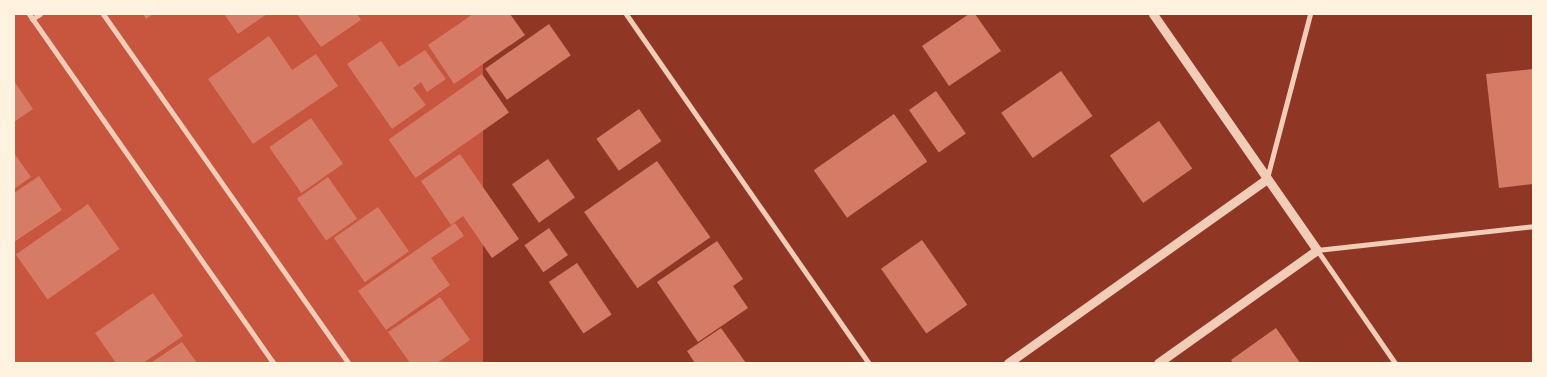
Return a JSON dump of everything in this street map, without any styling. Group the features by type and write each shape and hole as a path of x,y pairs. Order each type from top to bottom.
{"street":[{"path":"40,14 31,16 273,363"},
{"path":"103,14 348,363"},
{"path":"626,14 869,363"},
{"path":"1153,14 1395,363"},
{"path":"1008,363 1267,178 1310,14"},
{"path":"1158,363 1317,250 1533,226"}],"shaded area":[{"path":"483,14 1533,14 1533,363 483,363"}],"building":[{"path":"143,14 153,14 146,19"},
{"path":"224,14 267,14 238,34"},
{"path":"297,14 357,14 361,20 321,47"},
{"path":"473,14 510,14 525,35 454,84 428,45"},
{"path":"969,14 975,14 1001,51 949,86 922,46"},
{"path":"549,24 571,55 507,100 485,69"},
{"path":"269,36 292,70 316,54 338,86 253,144 208,79"},
{"path":"381,41 399,67 425,50 446,79 427,92 421,82 413,88 426,105 392,129 347,64"},
{"path":"1533,69 1533,184 1499,188 1486,74"},
{"path":"1061,71 1093,116 1033,158 1001,113"},
{"path":"482,74 509,113 416,178 389,139"},
{"path":"14,81 33,109 14,122"},
{"path":"936,91 966,134 939,153 909,110"},
{"path":"639,109 661,141 619,171 596,139"},
{"path":"894,114 927,162 847,218 814,170"},
{"path":"311,118 343,164 301,193 269,147"},
{"path":"1159,121 1192,169 1143,203 1110,155"},
{"path":"14,153 31,177 14,189"},
{"path":"460,154 519,239 492,258 463,216 451,225 421,181"},
{"path":"548,159 575,198 539,223 512,184"},
{"path":"657,161 710,237 637,288 584,212"},
{"path":"39,176 62,210 14,242 14,193"},
{"path":"328,177 357,219 326,241 297,199"},
{"path":"88,204 120,249 47,300 16,254"},
{"path":"378,207 409,251 365,282 334,238"},
{"path":"455,223 464,236 431,258 450,285 386,330 358,291"},
{"path":"549,228 568,255 543,272 524,245"},
{"path":"922,240 967,305 926,333 881,269"},
{"path":"717,241 743,279 733,286 748,308 698,342 657,282"},
{"path":"577,263 612,314 583,333 549,282"},
{"path":"153,293 183,336 143,363 116,363 95,333"},
{"path":"440,297 470,340 437,363 410,363 388,332"},
{"path":"721,328 746,363 695,363 687,351"},
{"path":"1276,328 1300,363 1233,363 1231,360"},
{"path":"182,342 197,363 152,362"}]}
